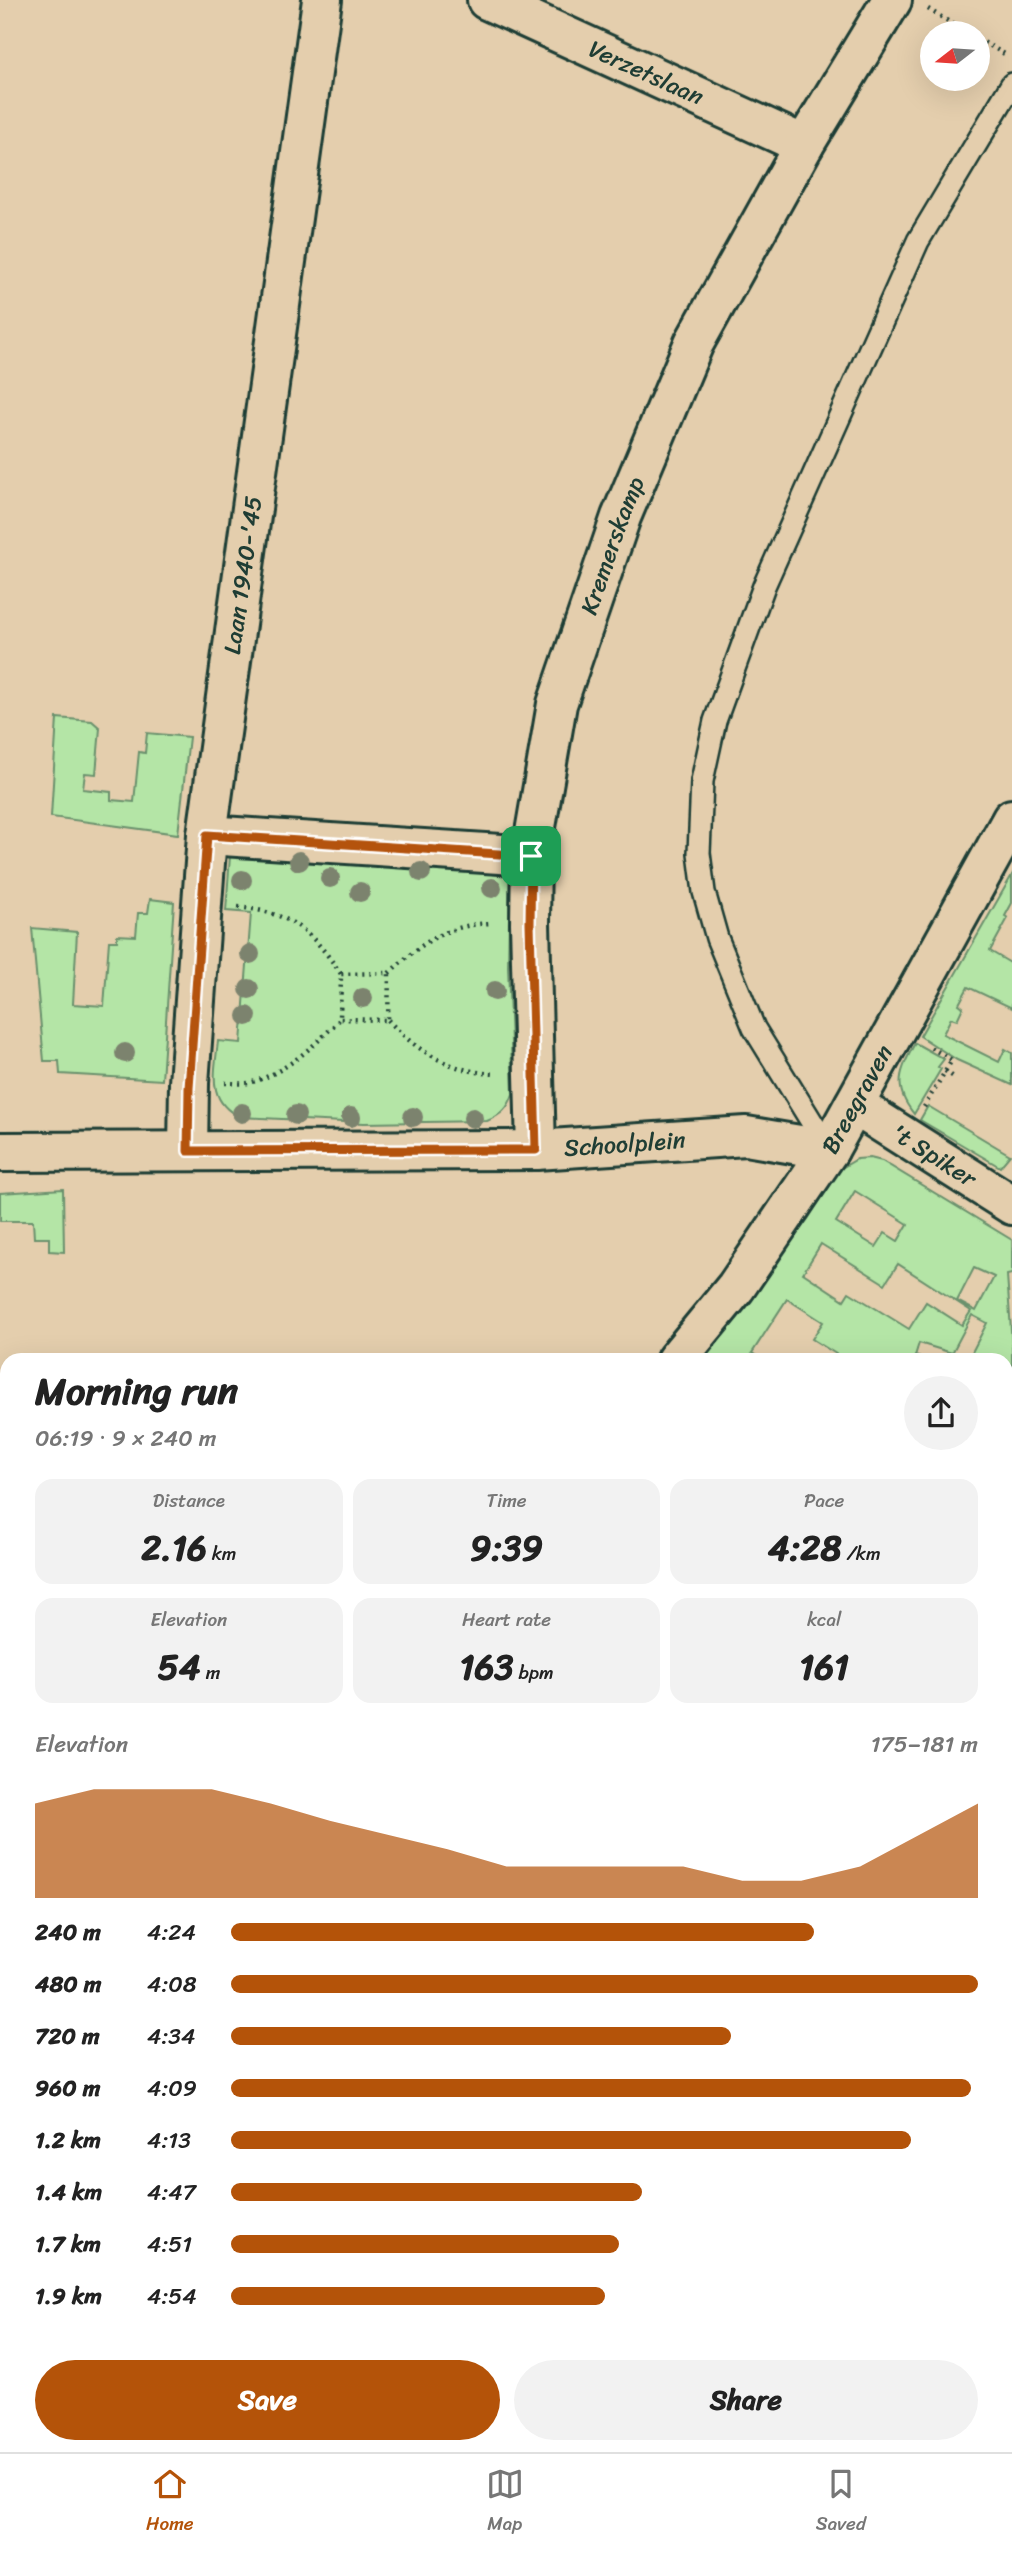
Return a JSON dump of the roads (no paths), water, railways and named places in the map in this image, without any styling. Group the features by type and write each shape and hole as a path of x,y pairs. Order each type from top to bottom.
{"street":[{"name":"Laan 1940-'45","path":"188,1151 207,835 322,0"},
{"name":"Verzetslaan","path":"486,0 804,145"},
{"name":"Kremerskamp","path":"536,1150 530,923 531,856 557,704 621,517 694,343 804,145 908,3"},
{"name":"Breegraven","path":"682,1353 736,1287 829,1150 1012,819"},
{"path":"207,835 531,856"},
{"name":"'t Spiker","path":"854,1105 1012,1205"},
{"name":"Schoolplein","path":"0,1152 536,1150 746,1136 829,1150"}],"lane":[{"path":"829,1150 754,1028 716,939 704,892 699,853 702,781 715,721 764,586 918,241 1012,84"}]}
